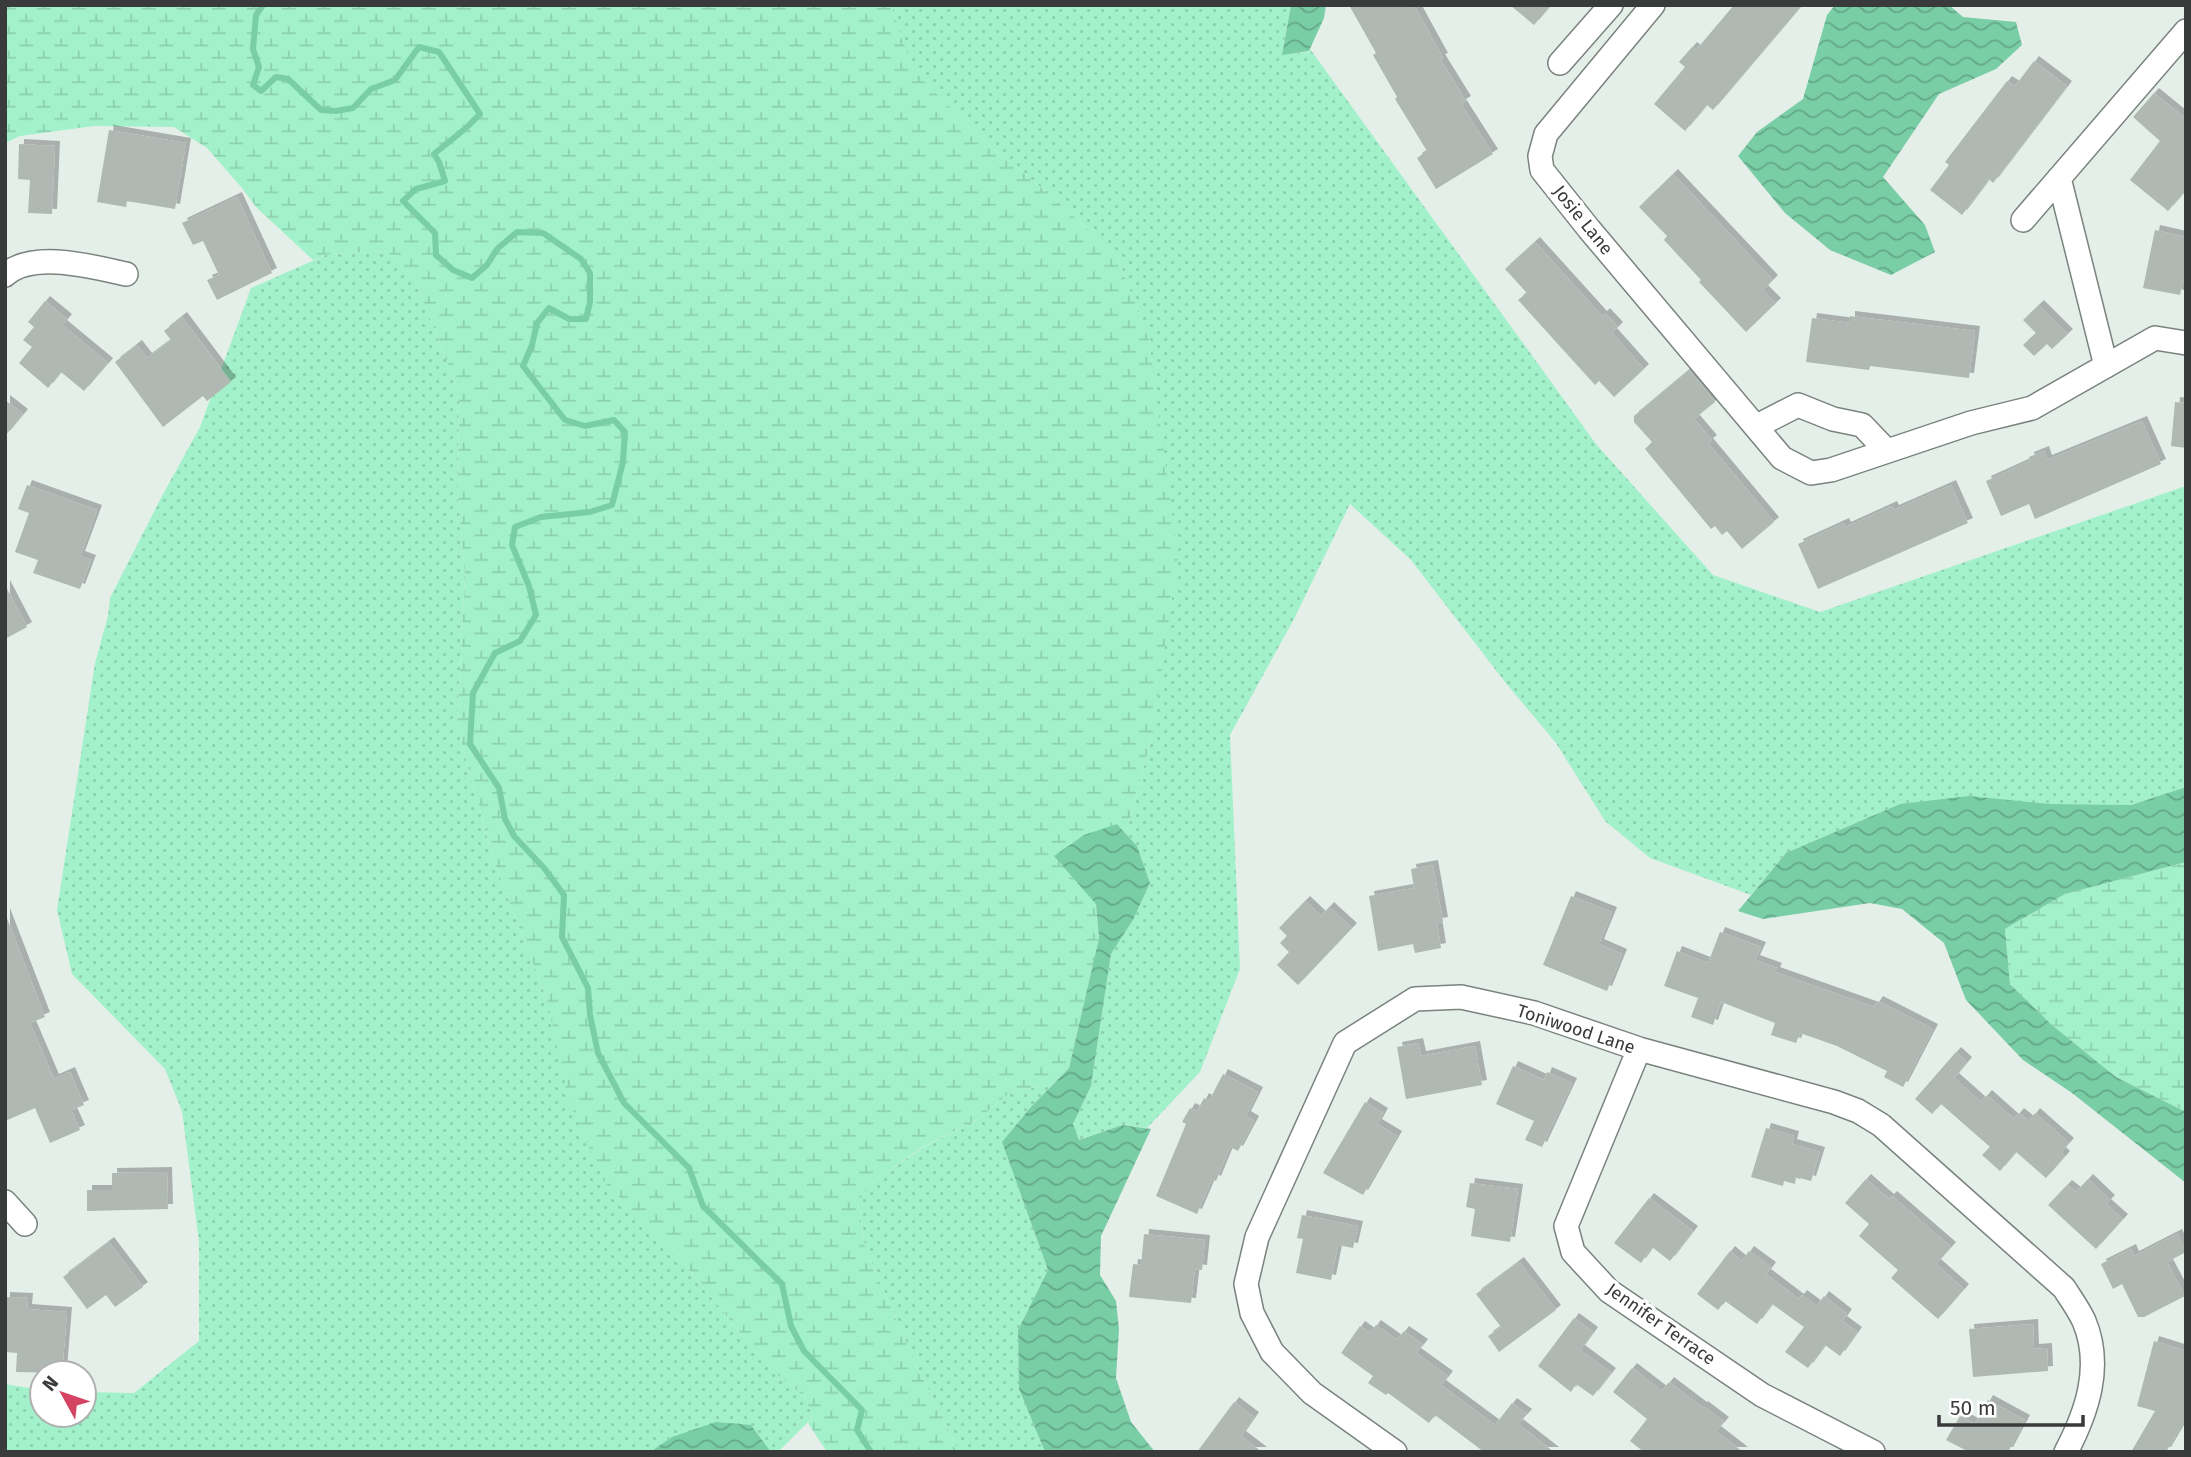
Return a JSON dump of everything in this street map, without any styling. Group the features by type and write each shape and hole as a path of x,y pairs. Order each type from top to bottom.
{"street":[{"path":"1560,63 1611,5"},
{"name":"Josie Lane","path":"1653,5 1546,134 1540,156 1542,170 1782,458 1811,473 1830,470 1971,423 2032,408 2155,338 2186,343"},
{"path":"2023,220 2186,31"},
{"path":"2059,178 2106,366"},
{"path":"5,275 37,262 74,263 126,274"},
{"path":"1756,426 1798,405 1833,419 1863,425 1886,450"},
{"name":"Toniwood Lane","path":"1395,1452 1312,1393 1272,1352 1252,1312 1246,1284 1257,1237 1345,1043 1415,999 1461,997 1534,1013 1639,1049 1834,1102 1858,1111 1881,1125 2064,1288 2084,1322 2092,1356 2091,1393 2066,1452"},
{"name":"Jennifer Terrace","path":"1639,1049 1566,1226 1573,1252 1609,1291 1762,1395 1873,1452"},
{"path":"5,1202 25,1224"}],"green space":[{"path":"5,5 891,5 913,70 978,136 1049,194 1117,256 1149,340 1178,558 1152,736 1126,834 1117,824 1096,904 1099,938 1069,1068 1053,1084 1011,1092 975,1121 921,1148 873,1182 858,1202 865,1247 917,1367 959,1452 827,1452 808,1423 813,1417 805,1397 771,1370 681,1257 604,1182 569,1102 547,1000 493,859 457,726 465,578 458,495 459,393 415,279 387,251 328,254 313,260 257,208 207,148 174,127 94,126 20,136 5,143"},
{"path":"891,5 1291,5 1282,54 1309,52 1310,49 1596,444 1713,575 1820,612 2186,486 2186,787 2131,805 1900,804 1786,853 1751,895 1650,858 1605,821 1556,743 1411,560 1350,504 1294,619 1230,735 1240,969 1200,1072 1147,1128 1122,1125 1078,1140 1073,1124 1091,1086 1111,954 1133,920 1150,883 1137,846 1126,834 1152,736 1160,672 1162,447 1149,340 1117,256 1049,194 978,136 912,70"},
{"path":"388,251 415,279 459,393 458,495 465,578 457,726 493,859 547,1000 605,1182 681,1257 771,1370 805,1397 813,1417 778,1452 771,1452 751,1425 672,1437 650,1452 5,1452 5,1384 28,1388 28,1429 98,1429 98,1392 134,1393 199,1341 199,1242 182,1111 165,1069 72,974 57,910 95,663 110,598 200,427 251,288 328,254"},
{"path":"2186,862 2186,1112 2116,1077 2052,1025 2010,984 2005,929 2065,894"},
{"path":"1053,1084 1002,1142 1048,1270 1018,1330 1019,1389 1045,1452 959,1452 917,1367 865,1247 858,1202 873,1182 922,1148 975,1121 1011,1092"}],"water":[{"path":"1291,5 1326,5 1324,18 1309,51 1282,55"},
{"path":"1835,5 1949,5 1963,17 2016,22 2022,45 1996,69 1939,94 1883,177 1925,225 1935,252 1891,275 1830,250 1785,213 1738,156 1757,132 1803,99 1827,15"},
{"path":"2186,787 2186,862 2065,894 2005,929 2010,984 2052,1025 2116,1077 2186,1112 2186,1183 2072,1093 2023,1060 1966,1000 1944,943 1902,909 1870,903 1763,919 1738,911 1786,853 1900,804 1969,796 2050,804 2131,805"},
{"path":"1117,824 1137,846 1150,883 1133,920 1111,954 1091,1086 1073,1124 1079,1140 1122,1125 1151,1129 1101,1236 1100,1275 1116,1301 1119,1329 1116,1378 1131,1422 1155,1452 1045,1452 1019,1389 1018,1330 1048,1270 1002,1142 1069,1068 1099,938 1096,904 1054,856 1084,835"},
{"path":"716,1422 751,1425 771,1452 650,1452 672,1437"}],"building":[{"path":"1349,5 1414,5 1443,58 1440,59 1466,101 1461,104 1493,154 1436,189 1417,158 1427,151 1395,99 1397,97 1373,55 1376,53"},
{"path":"1510,5 1551,5 1534,25"},
{"path":"1734,5 1802,5 1713,110 1707,105 1685,131 1654,104 1685,67 1679,62 1692,47 1696,50"},
{"path":"2034,61 2067,86 1993,183 1989,179 1962,215 1930,190 1949,165 1945,162 2007,81 2015,86"},
{"path":"2154,93 2186,119 2186,190 2168,211 2130,180 2160,141 2133,117"},
{"path":"109,130 186,143 175,209 127,201 126,207 97,202"},
{"path":"19,144 55,146 52,214 28,213 30,180 18,179"},
{"path":"1673,174 1773,280 1763,290 1776,303 1746,332 1699,282 1701,280 1664,240 1667,236 1639,207"},
{"path":"237,197 272,273 217,300 207,280 219,275 203,241 193,245 182,223"},
{"path":"2155,230 2186,237 2186,277 2180,295 2143,288"},
{"path":"1535,242 1602,316 1605,313 1618,327 1612,333 1644,369 1614,397 1599,381 1595,385 1518,300 1527,293 1505,269"},
{"path":"45,301 67,319 62,325 108,363 84,391 61,372 48,388 19,363 32,347 23,340 34,327 28,322"},
{"path":"2039,305 2068,334 2052,349 2047,344 2034,356 2023,345 2036,333 2023,320"},
{"path":"1850,316 1975,331 1969,378 1870,366 1869,370 1806,362 1812,318 1850,323"},
{"path":"182,317 231,382 207,401 203,396 163,427 115,362 137,345 147,358 171,340 164,331"},
{"path":"1689,370 1715,402 1694,419 1712,440 1708,443 1774,522 1742,549 1727,531 1722,535 1715,526 1711,529 1645,449 1652,442 1634,422 1634,416"},
{"path":"5,400 23,414 5,436"},
{"path":"2175,402 2186,403 2186,448 2171,446"},
{"path":"2142,421 2161,464 2035,519 2029,504 2001,516 1986,481 2030,461 2029,457 2044,451 2047,460"},
{"path":"27,485 97,510 80,556 91,560 80,589 33,573 38,560 15,552 29,513 18,509"},
{"path":"1951,485 1968,523 1818,589 1798,544 1844,523 1846,527 1892,506 1894,510"},
{"path":"5,585 27,627 5,639"},
{"path":"1433,865 1443,922 1437,923 1441,948 1415,953 1413,944 1378,951 1369,896 1414,888 1411,869"},
{"path":"1571,896 1612,912 1599,944 1622,954 1607,991 1543,965"},
{"path":"1305,901 1321,916 1329,907 1352,928 1298,985 1277,965 1289,952 1280,943 1287,936 1279,928"},
{"path":"5,913 45,1017 30,1023 54,1079 70,1072 84,1105 71,1110 80,1130 50,1143 35,1108 5,1121"},
{"path":"1720,932 1761,947 1755,960 1777,968 1775,972 1874,1007 1878,1001 1933,1029 1903,1087 1884,1077 1887,1071 1837,1046 1800,1033 1796,1043 1771,1035 1775,1023 1721,1002 1713,1025 1691,1017 1698,998 1664,986 1677,951 1708,963"},
{"path":"1418,1043 1421,1056 1475,1046 1482,1085 1406,1099 1397,1047"},
{"path":"1956,1052 1967,1062 1954,1078 1981,1102 1987,1095 2014,1119 2019,1113 2029,1121 2035,1113 2069,1143 2061,1152 2065,1156 2046,1178 2016,1152 2000,1171 1982,1155 1990,1147 1941,1104 1932,1114 1915,1099"},
{"path":"1513,1066 1544,1080 1547,1072 1572,1083 1542,1147 1525,1140 1534,1121 1496,1104"},
{"path":"1223,1074 1258,1092 1246,1116 1254,1121 1238,1151 1230,1147 1216,1181 1212,1179 1197,1214 1156,1196 1186,1124 1182,1122 1190,1108 1197,1111 1204,1098 1209,1101"},
{"path":"1365,1102 1383,1113 1377,1124 1397,1136 1363,1195 1323,1173"},
{"path":"1766,1128 1794,1136 1792,1144 1820,1152 1811,1181 1796,1177 1795,1184 1784,1181 1783,1186 1751,1177"},
{"path":"167,1172 168,1209 87,1211 87,1190 112,1190 112,1173"},
{"path":"1866,1179 1889,1199 1892,1196 1951,1247 1936,1264 1964,1289 1938,1319 1891,1278 1898,1270 1859,1236 1869,1224 1845,1203"},
{"path":"2088,1179 2110,1200 2106,1204 2123,1219 2096,1249 2048,1205 2067,1185 2076,1192"},
{"path":"1470,1183 1518,1189 1510,1242 1471,1236 1475,1209 1466,1207"},
{"path":"1649,1198 1693,1231 1670,1261 1652,1247 1641,1263 1614,1243"},
{"path":"1302,1215 1358,1226 1353,1248 1338,1245 1331,1280 1296,1273 1303,1239 1297,1238"},
{"path":"1144,1234 1205,1240 1202,1270 1195,1269 1191,1303 1129,1297 1133,1264 1141,1265"},
{"path":"2177,1234 2186,1252 2167,1262 2185,1296 2144,1317 2138,1317 2122,1284 2113,1289 2101,1264 2131,1249 2134,1256"},
{"path":"109,1242 143,1287 115,1307 106,1295 87,1309 63,1277"},
{"path":"1730,1251 1742,1261 1749,1251 1771,1267 1766,1274 1799,1299 1802,1295 1817,1306 1824,1296 1847,1314 1842,1321 1857,1332 1840,1356 1825,1345 1808,1368 1785,1352 1804,1327 1772,1304 1757,1324 1725,1301 1718,1310 1697,1294"},
{"path":"1519,1262 1556,1310 1499,1352 1488,1336 1501,1327 1476,1294"},
{"path":"5,1297 28,1298 27,1309 67,1312 63,1359 28,1359 28,1372 16,1372 17,1353 5,1352"},
{"path":"1574,1318 1593,1332 1580,1350 1611,1373 1593,1396 1576,1384 1571,1392 1538,1366"},
{"path":"2033,1324 2034,1349 2047,1348 2048,1371 1973,1377 1969,1329"},
{"path":"1376,1325 1397,1340 1404,1331 1423,1344 1416,1353 1448,1376 1441,1385 1495,1425 1512,1403 1527,1414 1518,1424 1554,1452 1484,1452 1435,1415 1429,1423 1388,1393 1386,1395 1368,1383 1373,1376 1341,1353 1360,1326 1370,1333"},
{"path":"2154,1341 2186,1351 2186,1418 2166,1452 2131,1452 2155,1411 2137,1406"},
{"path":"1632,1368 1662,1391 1669,1382 1703,1406 1724,1422 1716,1431 1743,1452 1644,1452 1630,1441 1647,1419 1613,1392"},
{"path":"1988,1400 2025,1420 2008,1452 1969,1452 1946,1440 1960,1416 1975,1424"},
{"path":"1234,1402 1254,1417 1241,1436 1262,1452 1197,1452"}],"waterway":[{"path":"263,5 256,15 253,49 259,67 253,85 261,91 276,77 288,79 321,110 353,108 371,89 395,80 419,47 439,52 480,114 434,154 445,181 416,189 403,201 435,233 436,255 453,270 472,278 487,265 497,249 517,232 543,233 581,259 590,273 590,302 586,319 569,319 549,308 537,323 523,366 565,420 585,426 614,420 625,432 623,462 612,505 590,512 541,517 515,527 512,545 529,586 536,615 520,641 495,653 473,693 470,744 499,788 505,819 514,836 544,868 564,895 562,937 588,988 590,1015 598,1053 624,1103 689,1168 703,1206 782,1284 791,1326 804,1351 862,1410 857,1430 871,1452"}]}
